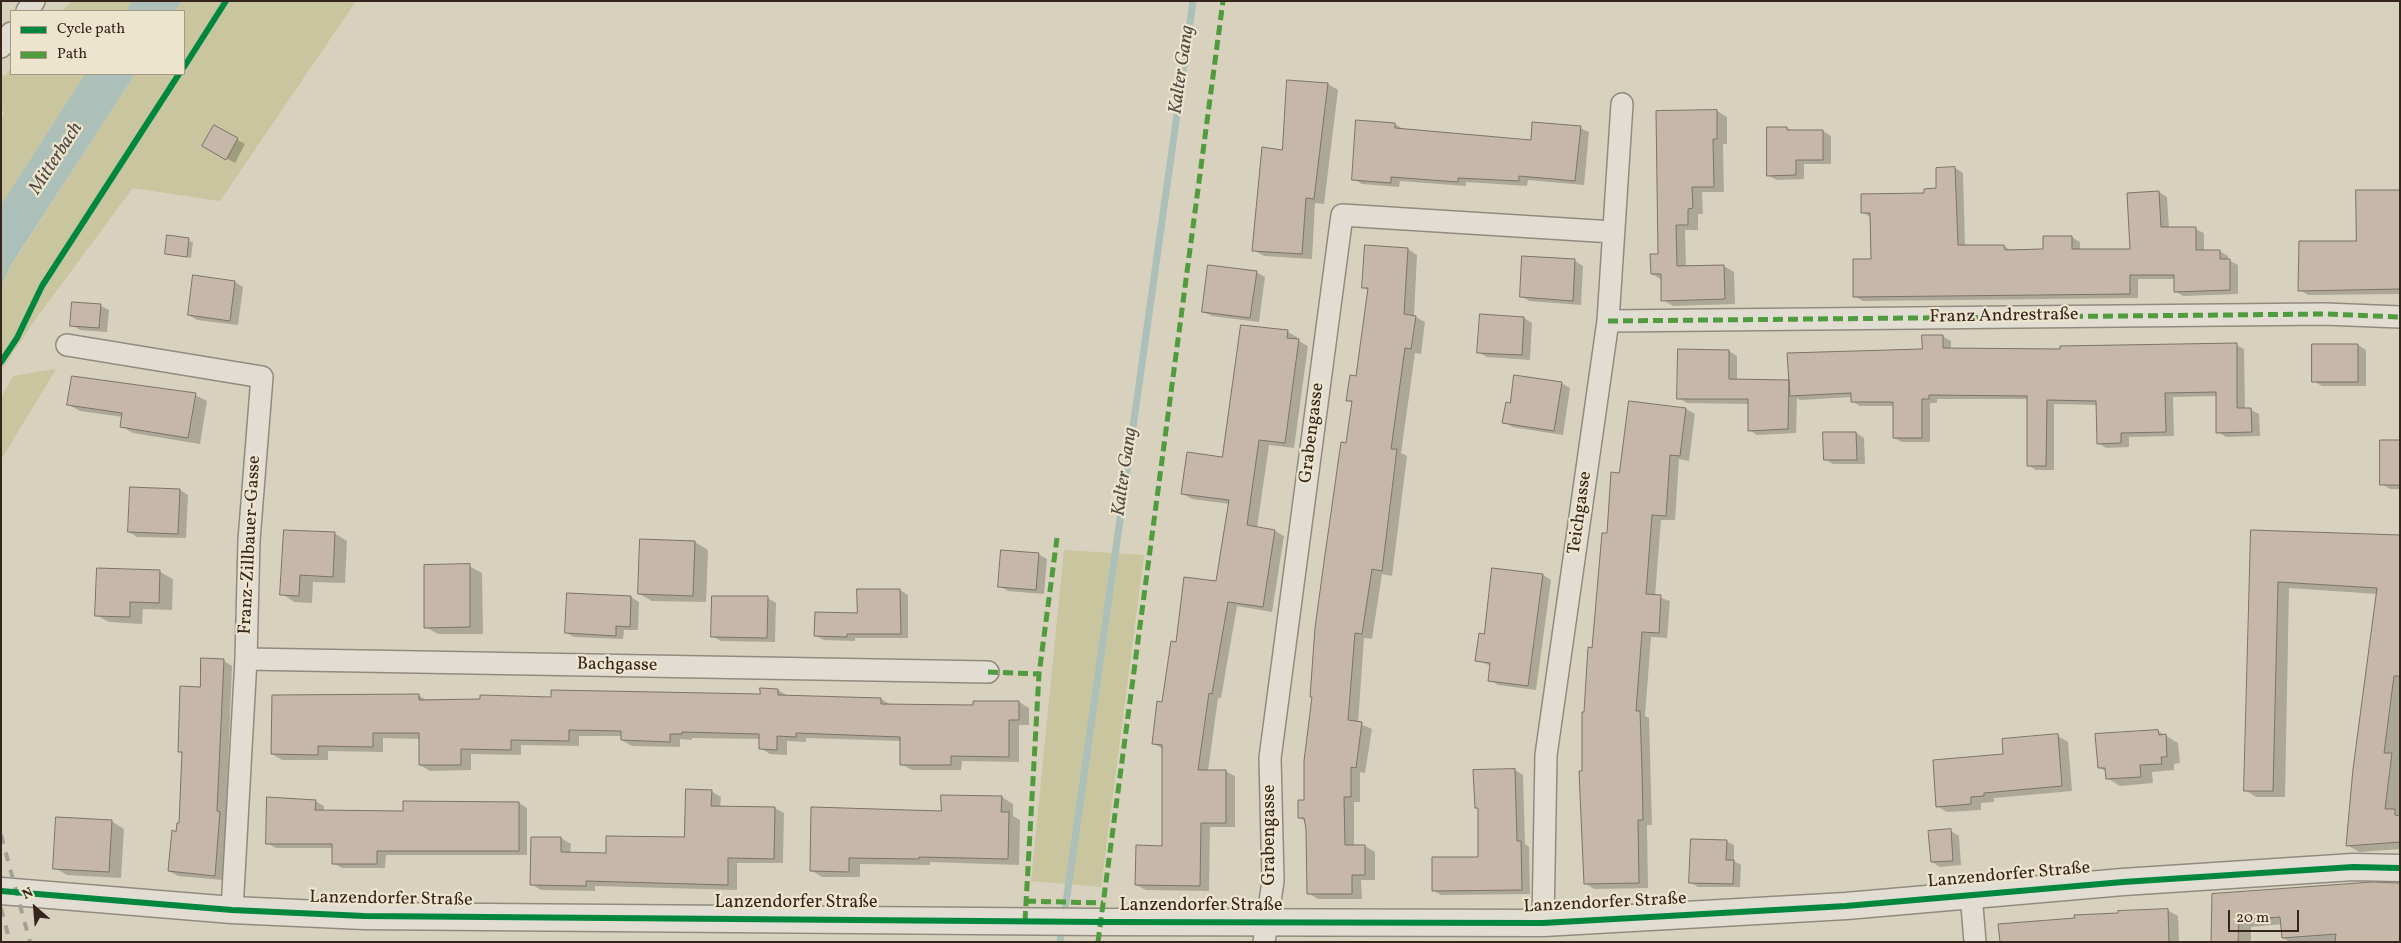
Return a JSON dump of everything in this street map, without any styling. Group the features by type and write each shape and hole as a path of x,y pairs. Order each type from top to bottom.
{"street":[{"path":"1,47 10,34"},
{"name":"Teichgasse","path":"1543,923 1546,755 1608,321 1622,104"},
{"name":"Grabengasse","path":"1264,932 1273,881 1270,758 1342,214 1613,232"},
{"name":"Franz Andrestraße","path":"1608,321 2315,314 2400,317"},
{"name":"Franz-Zillbauer-Gasse","path":"67,345 262,377 249,540 246,659 232,910"},
{"name":"Bachgasse","path":"246,659 988,672"},
{"name":"Lanzendorfer Straße","path":"1,891 232,910 364,916 1101,922 1264,932 1543,923 1846,906 1971,894 2353,867 2400,868"},
{"path":"1971,894 1975,942"}],"shaded area":[{"path":"71,1 132,1 127,10 64,10"},
{"path":"182,1 356,1 220,201 133,188 37,317 1,371 1,287 11,266 134,75 185,75 185,10 176,10"},
{"path":"10,69 10,75 84,75 1,205 1,118 4,113 1,109 1,74 5,76"},
{"path":"56,369 1,460 1,398 13,376"},
{"path":"1064,550 1144,555 1101,887 1031,881"}],"water":[{"path":"132,1 182,1 176,10 127,10"},
{"name":"Mitterbach","path":"84,75 134,75 11,265 1,287 1,205"}],"building":[{"path":"1287,80 1328,83 1314,199 1306,198 1302,254 1252,251 1262,147 1282,150"},
{"path":"1717,110 1717,139 1713,139 1714,187 1692,187 1693,208 1688,209 1688,225 1676,225 1677,266 1724,265 1725,299 1661,301 1661,274 1651,274 1650,254 1658,254 1656,111"},
{"path":"1356,120 1395,123 1395,128 1531,140 1532,122 1581,126 1575,181 1519,176 1519,181 1458,178 1458,182 1391,177 1391,183 1352,180"},
{"path":"214,125 238,138 226,160 202,146"},
{"path":"1767,127 1787,127 1787,130 1823,130 1823,160 1796,160 1796,175 1767,176"},
{"path":"1955,167 1958,245 2004,245 2005,250 2043,249 2043,236 2072,236 2072,249 2130,249 2127,193 2159,191 2161,227 2196,227 2196,250 2220,250 2220,259 2230,259 2230,290 2174,292 2174,275 2130,275 2130,294 1853,297 1853,259 1871,259 1870,213 1861,213 1861,194 1924,193 1924,189 1936,188 1936,168"},
{"path":"2356,190 2400,190 2400,289 2298,291 2299,241 2356,241"},
{"path":"167,235 189,238 187,257 165,254"},
{"path":"1365,245 1408,248 1404,314 1416,316 1411,349 1405,348 1391,449 1397,449 1382,571 1372,569 1362,634 1355,633 1348,720 1362,722 1356,768 1351,767 1351,797 1344,797 1345,845 1365,845 1365,875 1352,875 1352,894 1307,894 1306,829 1304,818 1298,818 1298,800 1304,800 1304,761 1312,697 1310,697 1315,628 1341,442 1346,443 1352,401 1346,401 1350,375 1356,376 1368,288 1362,288"},
{"path":"1522,256 1575,259 1573,301 1520,297"},
{"path":"1208,265 1257,271 1250,318 1202,312"},
{"path":"193,275 235,281 230,321 188,315"},
{"path":"72,302 101,304 99,328 70,326"},
{"path":"1480,314 1524,317 1522,355 1477,353"},
{"path":"1241,325 1288,330 1287,338 1299,339 1285,443 1259,440 1247,525 1275,530 1263,607 1228,602 1212,694 1209,693 1198,770 1226,770 1226,823 1201,823 1200,886 1135,885 1136,845 1162,846 1162,745 1152,744 1157,701 1162,702 1171,641 1176,642 1184,577 1216,581 1229,500 1181,494 1187,452 1222,457"},
{"path":"1922,335 1943,335 1943,348 2060,349 2060,346 2237,343 2237,408 2251,408 2252,432 2216,433 2216,392 2165,393 2166,432 2121,433 2121,443 2097,444 2096,401 2047,400 2046,466 2027,466 2027,396 1929,395 1929,399 1922,399 1922,438 1893,438 1893,402 1851,402 1851,393 1790,396 1787,353 1922,349"},
{"path":"2312,344 2358,344 2358,382 2312,382"},
{"path":"1678,349 1729,350 1729,379 1789,380 1788,429 1748,431 1748,399 1677,399"},
{"path":"1514,375 1562,382 1554,431 1502,423 1506,402 1510,403"},
{"path":"72,376 196,393 188,438 120,427 122,413 67,405"},
{"path":"1629,401 1686,408 1680,456 1670,455 1666,516 1652,515 1646,594 1661,595 1659,633 1642,632 1636,711 1640,711 1643,820 1638,820 1639,883 1584,884 1579,771 1582,771 1582,712 1584,712 1588,647 1592,648 1602,533 1607,533 1611,472 1619,473"},
{"path":"1823,432 1856,432 1857,460 1824,460"},
{"path":"2380,440 2400,440 2400,485 2380,485"},
{"path":"130,487 180,489 178,534 128,532"},
{"path":"284,530 335,532 333,577 300,575 299,596 280,595"},
{"path":"2251,530 2400,535 2400,676 2394,676 2384,753 2392,753 2385,809 2395,809 2395,815 2400,816 2400,842 2346,846 2353,769 2377,588 2278,582 2273,791 2244,791"},
{"path":"640,539 695,541 693,596 638,594"},
{"path":"1001,550 1039,553 1036,590 998,587"},
{"path":"470,564 470,627 424,628 424,565"},
{"path":"97,568 160,570 159,603 130,602 130,617 95,616"},
{"path":"1492,568 1543,574 1528,686 1488,681 1490,663 1475,661 1479,633 1484,634"},
{"path":"857,589 900,589 901,634 847,634 847,637 814,636 815,612 857,613"},
{"path":"567,593 631,596 630,627 616,626 616,636 565,633"},
{"path":"712,596 768,596 767,638 711,637"},
{"path":"201,658 224,659 217,811 220,812 215,876 168,871 172,830 176,832 177,823 179,823 182,752 178,752 180,686 200,687"},
{"path":"760,688 778,689 778,695 881,698 881,704 973,705 973,701 1019,701 1019,720 1009,720 1009,757 951,756 951,765 900,765 900,737 796,733 796,737 777,736 777,750 759,749 759,734 682,732 682,734 670,734 670,742 621,740 621,731 569,730 569,741 511,740 511,750 461,749 461,765 419,765 419,733 373,733 373,747 318,746 318,755 271,754 272,695 419,694 419,700 480,699 480,695 551,697 551,690 760,694"},
{"path":"2158,730 2159,735 2166,734 2167,757 2161,757 2162,764 2140,765 2141,777 2106,779 2105,768 2098,768 2095,734"},
{"path":"2058,734 2062,786 1984,793 1984,796 1971,797 1971,804 1936,807 1933,760 2003,754 2002,739"},
{"path":"1515,769 1517,841 1521,841 1522,890 1432,891 1432,857 1478,857 1478,808 1475,808 1473,770"},
{"path":"686,789 712,790 711,806 775,807 774,859 728,858 728,885 586,881 586,886 530,885 531,837 561,837 561,852 606,853 606,836 684,837"},
{"path":"941,795 1002,796 1001,812 1009,812 1008,859 849,858 849,872 810,871 811,807 941,811"},
{"path":"267,797 316,800 315,810 403,811 403,801 519,802 519,851 377,851 377,864 332,864 332,844 266,844"},
{"path":"56,817 112,820 109,872 53,869"},
{"path":"1951,829 1953,861 1931,862 1928,831"},
{"path":"1691,839 1727,840 1726,860 1734,860 1733,884 1689,883"},
{"path":"2373,882 2400,883 2400,942 2335,942 2336,934 2282,938 2280,917 2239,920 2238,942 2211,942 2212,894"},
{"path":"2168,909 2169,942 2000,942 1998,924 2075,918 2074,915 2118,913 2118,911"}],"waterway":[{"name":"Kalter Gang","path":"1064,917 1193,1"},
{"name":"Kalter Gang","path":"1060,942 1062,927"}],"railway":[{"path":"1,835 30,942"},
{"path":"1,908 10,942"}],"marked path":[{"path":"1098,942 1223,1"},
{"path":"1608,321 2325,314 2400,317"},
{"path":"1025,921 1039,674 1057,538"},
{"path":"988,672 1039,674"},
{"path":"1026,901 1103,903"}],"cycle path":[{"path":"185,65 226,1"},
{"path":"1,362 17,338 42,286 178,75"},
{"path":"1,891 232,910 364,916 1101,922 1543,923 1846,906 2123,882 2353,867 2400,868"}]}
